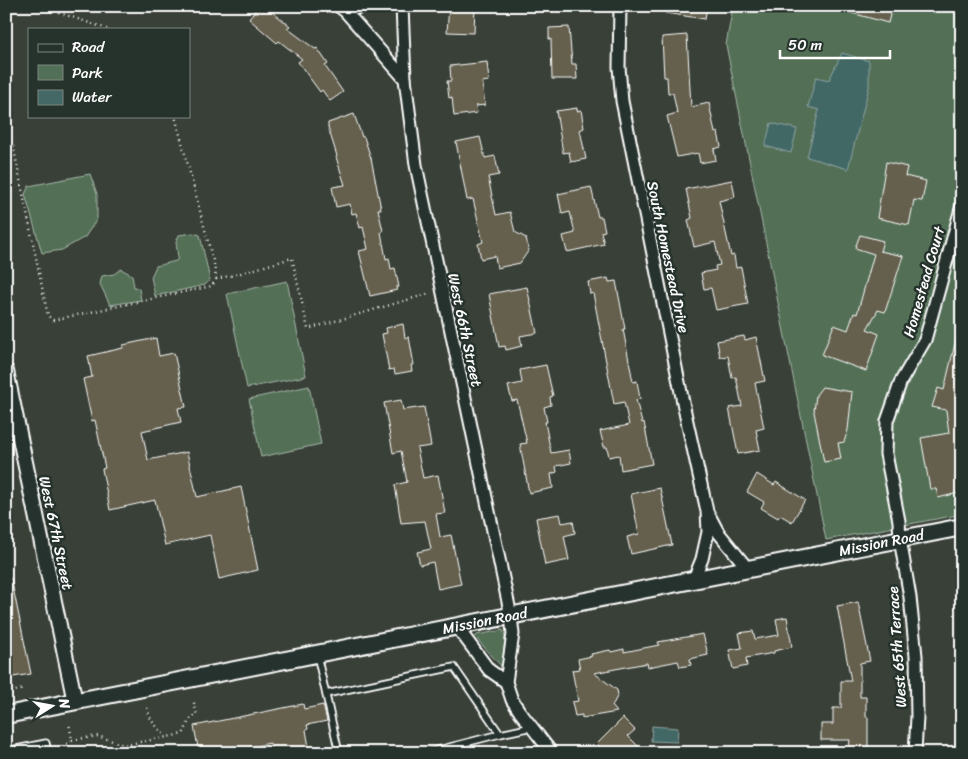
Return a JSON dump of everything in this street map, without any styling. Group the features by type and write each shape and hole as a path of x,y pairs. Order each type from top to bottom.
{"main road":[{"name":"Mission Road","path":"6,715 962,528"}],"street":[{"path":"342,9 363,6"},
{"name":"West 66th Street","path":"402,6 404,79 416,164 513,634 506,682"},
{"name":"South Homestead Drive","path":"620,6 619,67 622,101 707,511 708,532 702,559 693,581"},
{"path":"342,9 404,79"},
{"name":"Homestead Court","path":"900,539 886,454 887,421 901,381 925,340 962,205"},
{"name":"West 67th Street","path":"6,371 75,702"},
{"name":"South Homestead Drive","path":"707,511 718,532 748,569"},
{"name":"West 65th Terrace","path":"900,539 910,597 916,656 917,717 915,753"},
{"path":"457,627 489,670 506,682 512,700 552,753"}],"lane":[{"path":"317,654 338,753"},
{"path":"326,694 454,668 500,734"},
{"path":"426,753 532,727"},
{"path":"6,751 46,744 48,753"}],"path":[{"path":"40,6 104,28"},
{"path":"6,139 13,145 48,316 53,320 212,286 216,279 214,264 176,118"},
{"path":"216,279 292,258 308,329 433,293"},
{"path":"6,693 24,689"},
{"path":"63,753 65,745 72,740 98,736 124,745 184,734 188,722 196,715 193,698"},
{"path":"147,708 151,720 167,737"},
{"path":"69,723 72,740"}],"green space":[{"path":"733,6 962,6 962,514 826,540 726,45"},
{"path":"90,174 97,194 97,219 85,237 62,250 42,253 25,194 29,186"},
{"path":"193,233 200,235 210,280 205,285 155,296 151,277 156,266 176,261 178,258 176,242 179,235"},
{"path":"121,269 132,275 134,287 139,289 141,300 110,305 100,284 102,276 114,274"},
{"path":"287,281 306,376 247,388 227,294"},
{"path":"309,386 321,444 261,457 249,399"},
{"path":"503,630 505,635 503,664 501,666 475,637"}],"water":[{"path":"842,53 869,61 869,87 848,169 807,157 819,110 808,107 816,77 829,80"},
{"path":"771,123 797,129 791,153 765,146"},
{"path":"652,726 678,728 677,742 651,741"}],"building":[{"path":"258,6 265,6 290,26 287,28 315,49 317,48 328,64 325,66 343,92 330,101 322,90 320,92 298,62 302,59 279,41 277,43 249,19"},
{"path":"449,6 475,6 474,33 447,32"},
{"path":"666,6 707,6 705,19 665,13"},
{"path":"841,6 892,6 888,23 841,10"},
{"path":"569,27 572,64 576,64 577,79 552,79 549,28"},
{"path":"687,35 691,107 709,103 715,133 718,132 721,147 714,149 716,160 700,163 698,153 677,157 667,116 677,113 673,93 668,93 667,77 664,77 662,37"},
{"path":"487,62 489,81 482,82 485,105 476,106 477,113 454,116 452,97 449,98 447,81 451,81 450,66"},
{"path":"577,108 577,111 581,110 584,128 580,130 586,159 571,162 569,152 563,153 556,111"},
{"path":"354,114 371,158 381,209 378,209 386,259 389,258 391,269 395,268 399,287 396,287 397,290 370,296 359,251 368,249 363,227 360,228 356,213 352,214 350,204 336,207 332,187 345,185 328,123"},
{"path":"480,137 485,158 495,156 499,175 488,177 496,215 510,212 515,232 526,238 529,250 520,263 497,268 495,256 481,259 478,244 483,242 473,199 467,200 456,142"},
{"path":"886,162 907,167 905,176 926,181 922,201 914,200 909,225 877,218"},
{"path":"732,180 735,197 719,201 731,256 734,255 736,268 741,267 748,304 716,310 711,288 704,289 701,273 716,270 715,266 720,265 715,242 694,247 688,220 692,218 686,189"},
{"path":"591,187 598,217 602,217 605,231 601,232 604,244 567,252 563,236 575,233 570,212 562,214 558,194"},
{"path":"860,235 883,241 880,251 903,256 885,312 878,310 867,329 879,334 866,371 822,355 834,325 848,330 854,313 857,314 874,254 855,248"},
{"path":"608,278 609,282 616,281 633,382 637,381 640,399 636,400 642,423 644,422 652,464 621,470 619,455 609,457 600,431 629,425 624,402 614,404 593,293 590,294 588,282"},
{"path":"527,287 537,333 520,336 522,346 506,350 505,346 499,347 489,294"},
{"path":"403,324 405,338 409,337 414,365 411,365 412,371 395,374 394,369 389,370 382,334 387,333 386,328"},
{"path":"957,335 962,336 962,492 938,498 936,489 930,489 921,438 949,433 946,410 932,407 938,388 944,390"},
{"path":"744,336 745,340 756,337 765,381 755,383 764,428 756,430 760,450 738,454 729,408 742,406 736,377 732,378 728,356 720,357 717,341"},
{"path":"156,338 159,356 174,353 186,407 178,408 181,422 142,431 148,460 187,452 197,497 241,487 258,570 219,579 210,535 165,545 155,500 110,510 102,469 105,468 95,420 92,421 83,379 92,377 88,356 123,348 123,345"},
{"path":"546,365 553,396 550,397 551,405 544,407 551,453 569,450 571,463 556,466 557,472 551,474 553,488 529,493 520,444 527,443 517,400 512,401 508,386 522,383 520,370"},
{"path":"822,387 852,392 848,430 844,442 838,443 841,459 824,462 814,412 816,395"},
{"path":"401,400 403,410 424,407 431,446 417,448 423,478 438,475 445,513 436,514 440,537 451,535 461,584 438,589 433,562 420,565 417,552 431,549 425,521 401,523 395,485 407,482 401,451 393,453 384,403"},
{"path":"757,474 774,485 776,482 805,500 792,522 780,515 778,518 761,508 764,502 747,492"},
{"path":"660,488 672,545 631,554 627,537 639,534 631,494"},
{"path":"560,514 562,523 573,521 575,533 564,536 569,560 545,565 536,518"},
{"path":"11,578 31,674 13,677 8,653 6,653 6,579"},
{"path":"858,602 870,661 860,663 860,697 866,697 866,717 868,717 868,753 848,753 850,740 821,740 821,724 833,724 833,708 841,708 841,681 851,681 837,606"},
{"path":"787,617 792,647 774,651 774,653 746,658 747,666 733,669 729,650 742,648 739,633 753,631 755,639 779,635 776,619"},
{"path":"703,634 708,655 690,659 691,665 680,667 678,661 648,667 647,663 594,673 617,690 618,695 612,706 617,712 582,718 582,715 575,716 572,702 578,701 572,670 580,669 578,659 610,650 611,652 624,649 624,652 659,645 658,642"},
{"path":"303,704 304,709 323,705 327,721 307,725 308,729 306,730 310,753 272,753 270,743 222,753 199,753 194,726"},
{"path":"623,718 635,730 628,736 645,753 605,753 597,744"}]}
